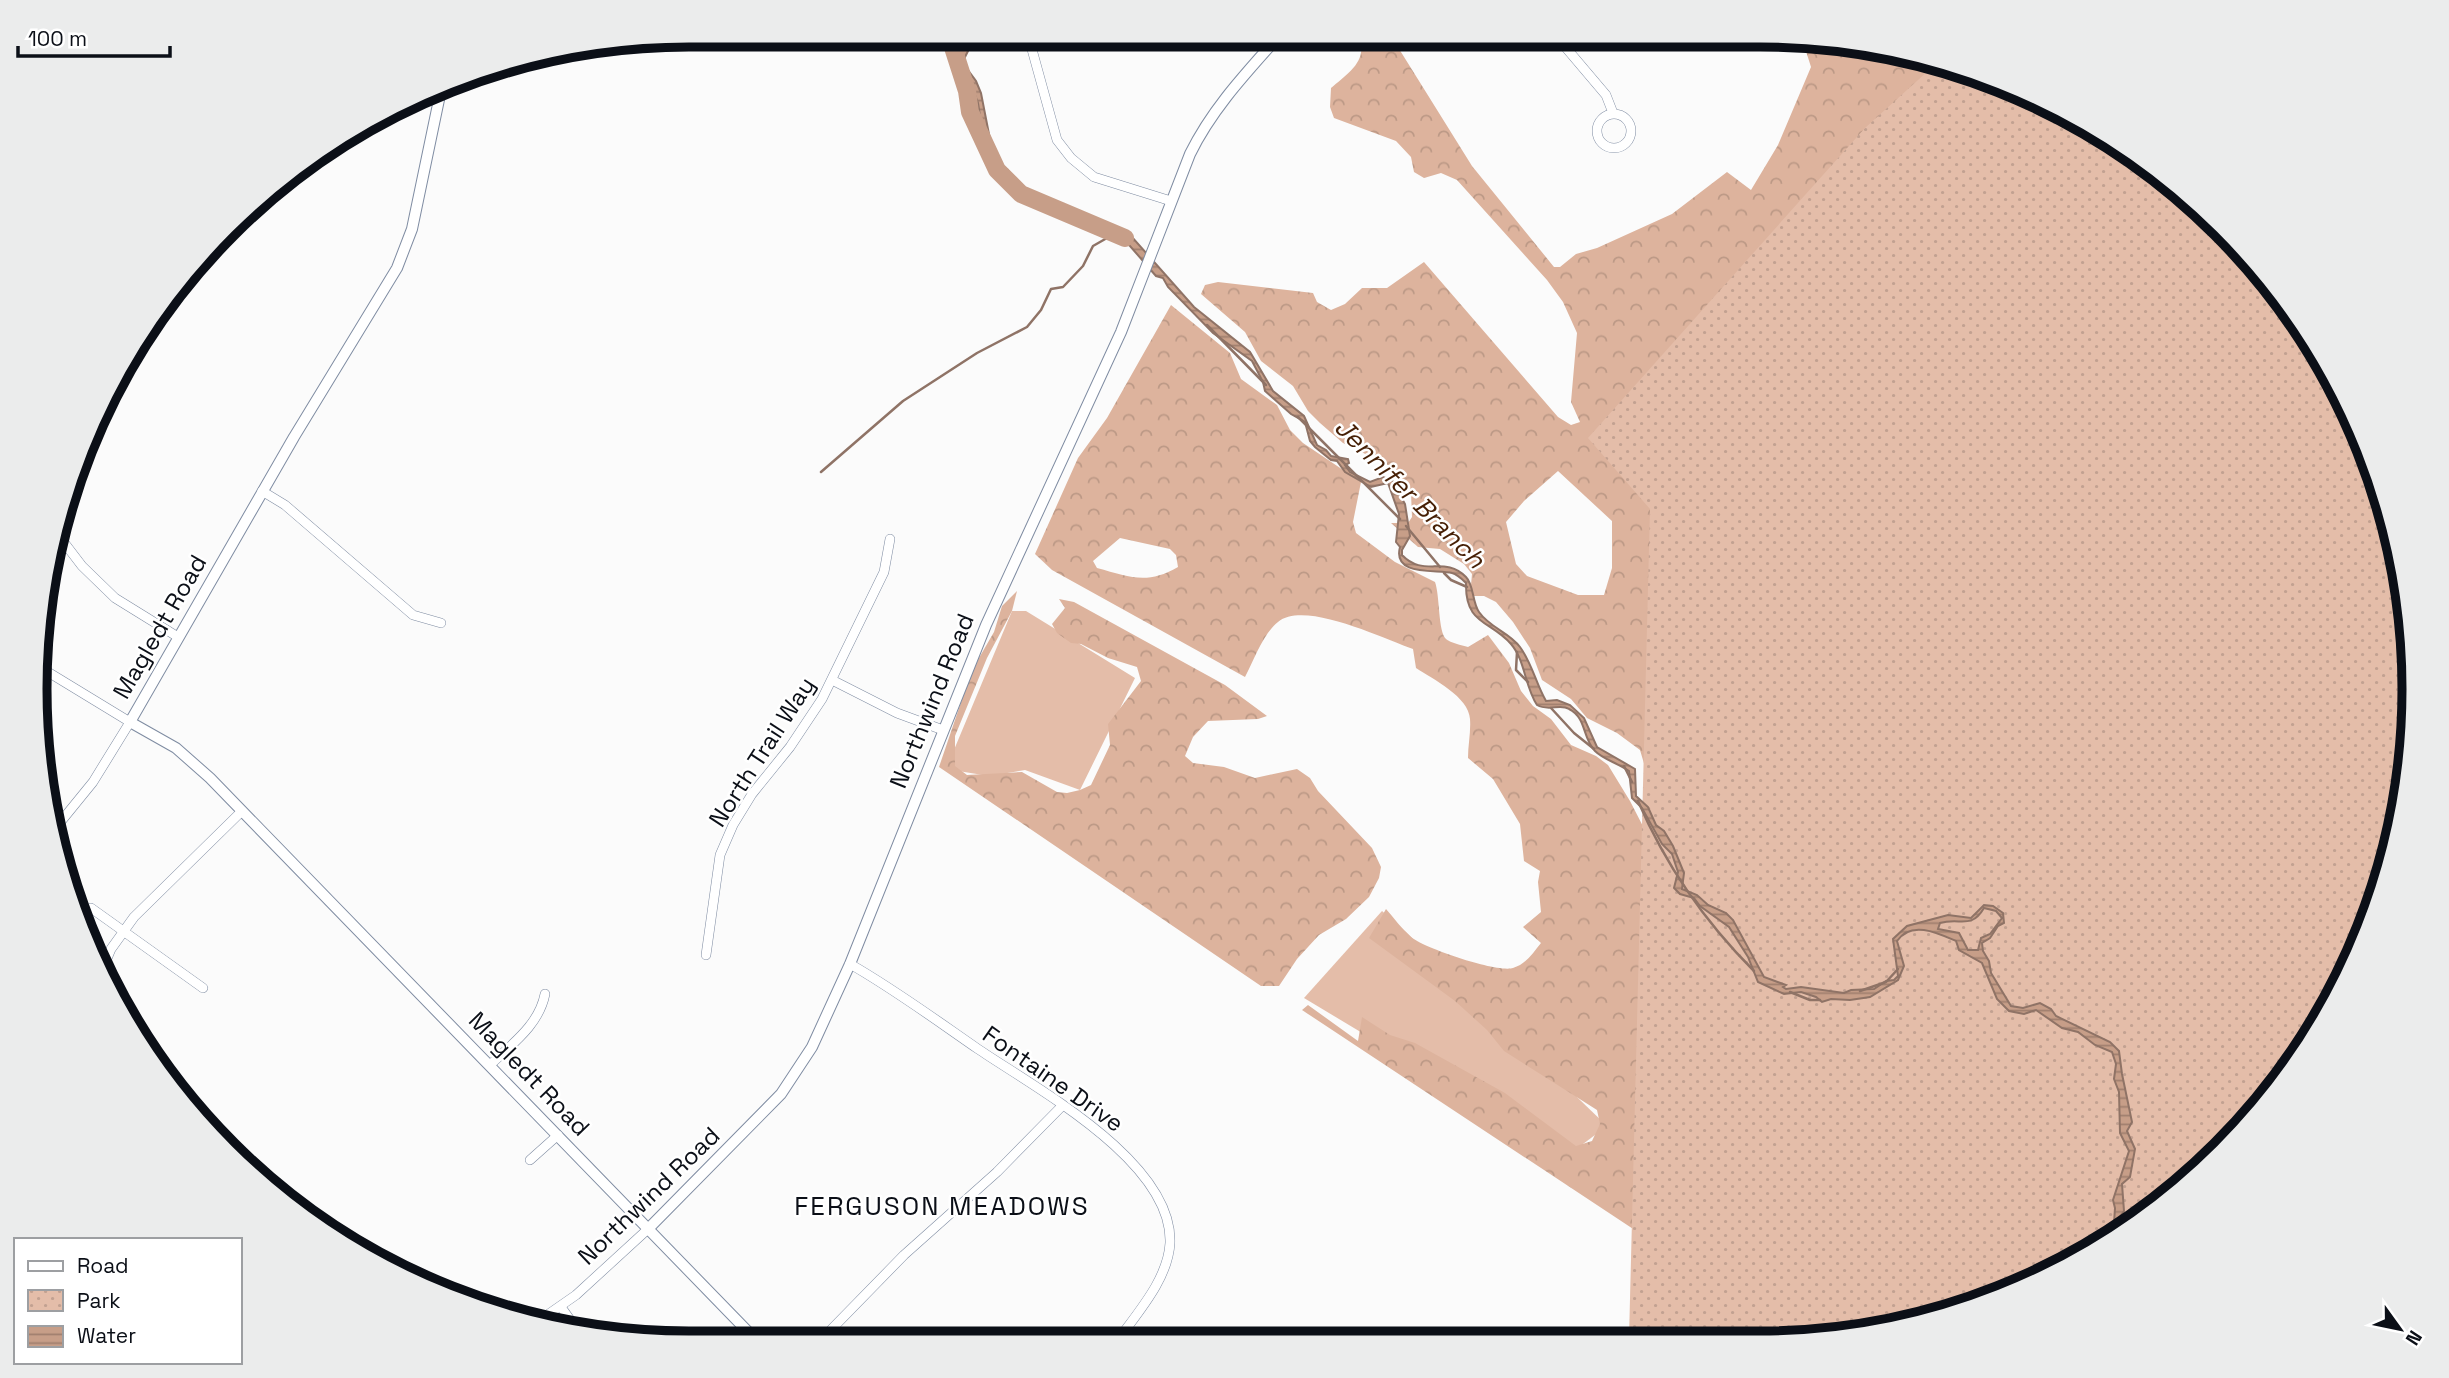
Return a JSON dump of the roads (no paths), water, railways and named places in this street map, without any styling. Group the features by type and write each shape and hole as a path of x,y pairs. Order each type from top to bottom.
{"street":[{"path":"1031,47 1057,140 1071,158 1094,177 1171,201"},
{"name":"Northwind Road","path":"549,1315 648,1229 750,1128 790,1084 812,1047 849,964 1009,571 1101,380 1190,154 1228,94 1269,47"},
{"path":"1565,47 1606,95 1613,113"},
{"name":"Magledt Road","path":"439,98 416,212 403,255 376,306 293,437 130,722 183,754 242,811 748,1331"},
{"path":"262,491 285,505 413,615 441,623"},
{"name":"North Trail Way","path":"706,955 720,855 733,825 752,794 810,718 832,680 884,572 890,539"},
{"path":"65,543 82,566 115,598 178,637"},
{"path":"48,672 130,722 93,782 61,821"},
{"path":"832,680 897,713 943,730"},
{"path":"107,959 123,931 153,897 242,811"},
{"path":"91,908 203,988"},
{"name":"Fontaine Drive","path":"849,964 1095,1128 1136,1167 1158,1196 1170,1230 1168,1259 1149,1296 1124,1331"},
{"path":"490,1065 533,1023 544,1004 545,994"},
{"path":"830,1331 904,1255 997,1172 1062,1106"},
{"path":"530,1160 558,1135"},
{"path":"561,1307 570,1319"}],"water":[{"name":"Jennifer Branch","path":"958,47 967,47 965,66 981,93 994,160 1008,170 1025,198 1065,206 1132,237 1194,307 1250,352 1273,391 1304,416 1317,445 1331,456 1348,459 1349,463 1345,465 1350,472 1370,482 1383,477 1392,480 1405,504 1410,536 1402,555 1418,565 1450,568 1466,577 1479,612 1520,647 1546,701 1557,700 1570,705 1584,718 1597,747 1635,769 1636,796 1648,807 1656,825 1664,831 1673,846 1684,873 1682,889 1697,895 1733,920 1764,977 1786,985 1783,987 1786,989 1801,987 1844,993 1874,989 1898,976 1893,939 1907,926 1948,915 1971,918 1984,905 1993,906 2003,913 2004,923 1982,943 1991,973 2011,1006 2023,1008 2040,1003 2051,1009 2056,1016 2110,1042 2119,1051 2132,1122 2127,1131 2135,1149 2130,1177 2122,1184 2124,1211 2119,1221 2114,1225 2113,1200 2129,1151 2120,1133 2119,1092 2114,1079 2116,1064 2112,1052 2095,1045 2078,1032 2062,1028 2036,1010 2024,1014 2009,1011 1997,999 1982,963 1959,950 1956,941 1925,930 1910,931 1897,941 1904,966 1898,980 1870,997 1822,1002 1801,992 1784,994 1758,982 1748,957 1729,927 1700,906 1694,898 1680,894 1674,888 1678,872 1672,854 1662,844 1642,808 1632,798 1629,771 1595,751 1575,713 1566,707 1546,708 1537,705 1516,650 1503,636 1474,614 1463,580 1452,573 1417,570 1403,563 1399,557 1400,547 1396,542 1399,514 1388,483 1371,487 1345,472 1337,461 1331,460 1315,447 1310,441 1305,422 1291,414 1265,391 1252,361 1213,333 1130,246 1103,227 1066,209 1044,208 1023,200 1009,189 992,162 984,142 978,103 959,64","holes":["1984,908 1996,911 2002,918 1990,934 1981,938 1978,950 1968,950 1959,933 1938,929 1940,923 1970,921"]}],"waterway":[{"name":"Jennifer Branch","path":"953,47 967,91 970,112 997,170 1021,194 1125,238"},
{"path":"821,472 903,401 977,353 1027,327 1041,310 1051,289 1063,287 1083,266 1093,246 1114,234"},
{"name":"Jennifer Branch","path":"1207,325 1266,385"},
{"name":"Jennifer Branch","path":"1298,417 1400,519"},
{"name":"Jennifer Branch","path":"1406,526 1440,567"},
{"name":"Jennifer Branch","path":"1444,573 1451,580 1467,587"},
{"name":"Jennifer Branch","path":"1517,652 1516,670 1528,682"},
{"name":"Jennifer Branch","path":"1551,708 1574,733 1594,749"},
{"name":"Jennifer Branch","path":"1624,766 1632,782"},
{"name":"Jennifer Branch","path":"1638,801 1688,892 1719,933 1754,971"},
{"name":"Jennifer Branch","path":"1860,991 1886,982 1898,969"},
{"name":"Jennifer Branch","path":"1790,992 1810,1000 1820,1000"}],"district":[{"name":"FERGUSON MEADOWS","path":"942,1206"}]}
